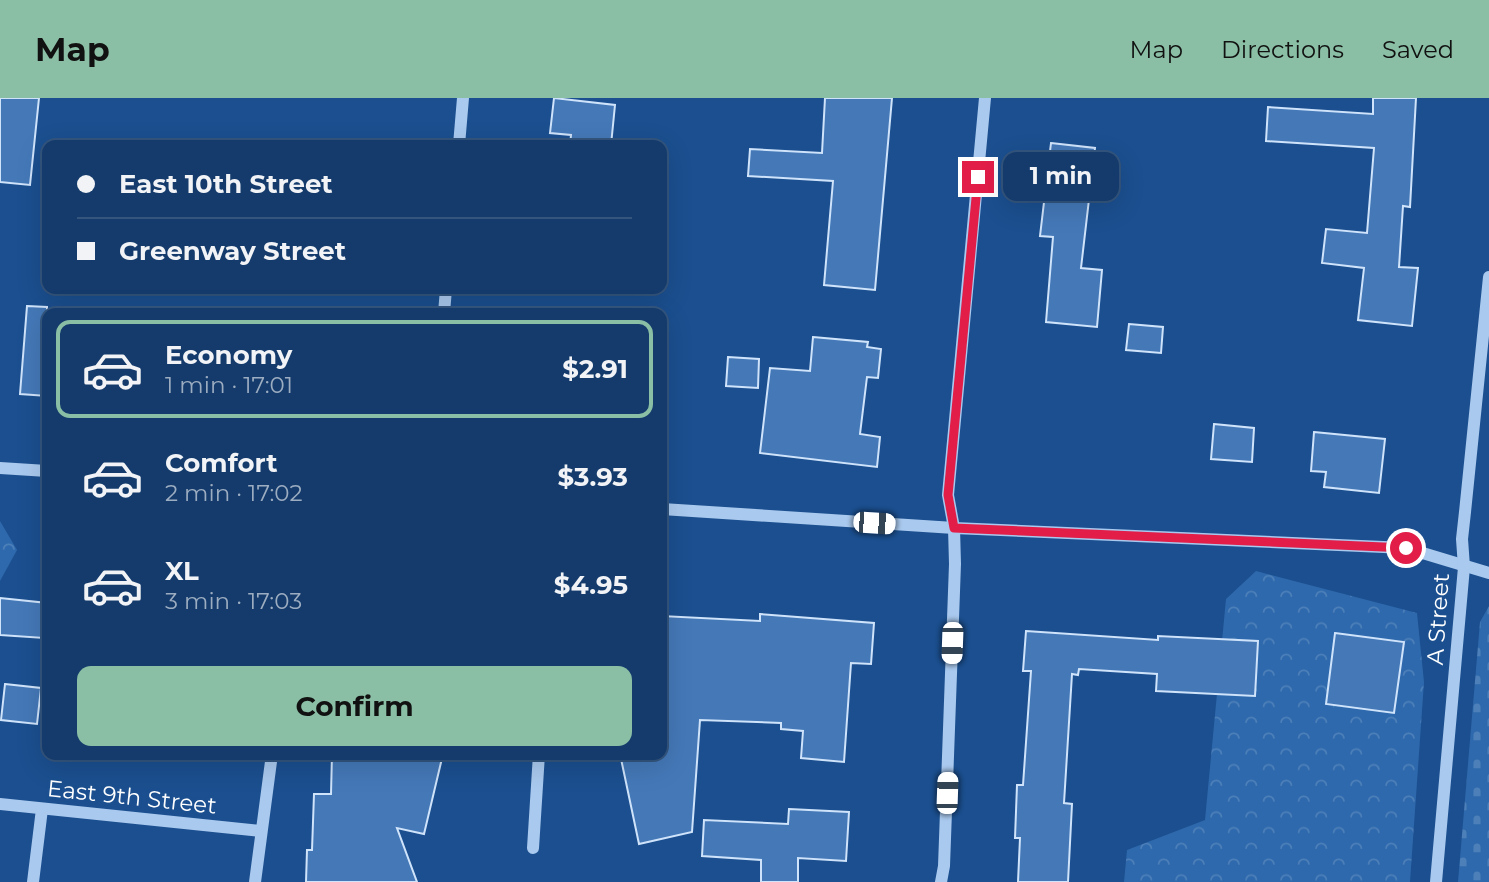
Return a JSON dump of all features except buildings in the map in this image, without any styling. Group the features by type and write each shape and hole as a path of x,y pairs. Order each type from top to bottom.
{"street":[{"path":"459,140 463,98"},
{"path":"941,882 944,866 955,564 954,528 948,495 985,98"},
{"name":"A Street","path":"1436,882 1464,567 1464,525 1489,277"},
{"path":"0,468 42,471"},
{"path":"667,509 954,528 1406,548 1489,573"},
{"path":"255,882 271,760"},
{"path":"533,848 539,760"},
{"name":"East 9th Street","path":"0,804 260,831"},
{"path":"33,882 42,808"}],"green space":[{"path":"0,521 17,550 0,581"},
{"path":"1256,571 1417,613 1424,682 1410,882 1124,882 1127,850 1205,820 1226,599"},
{"path":"1489,606 1489,882 1458,882 1480,622"}],"route":[{"path":"978,177 948,495 954,528 1406,548"}]}
